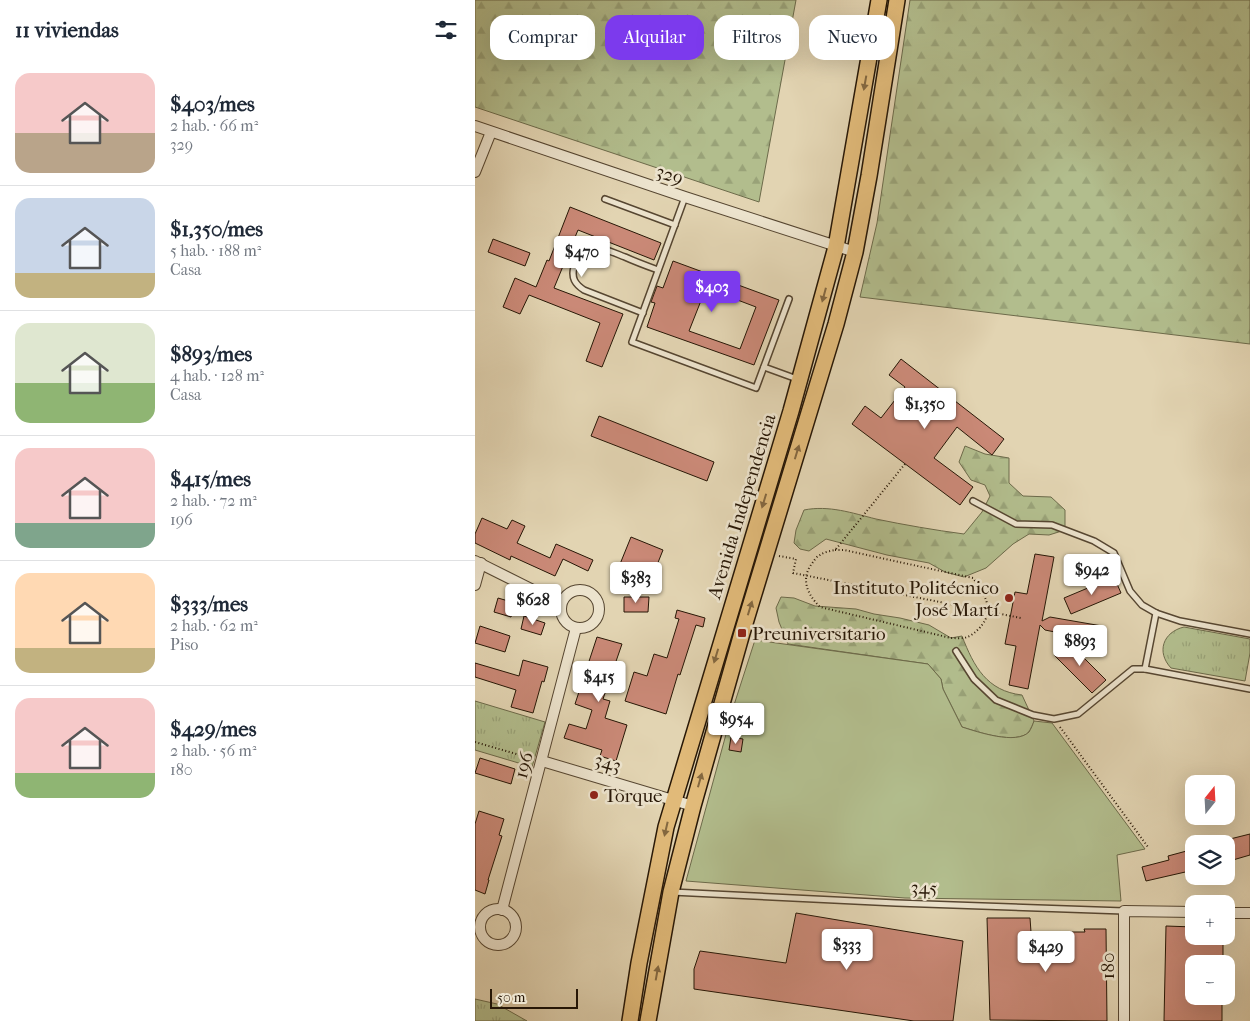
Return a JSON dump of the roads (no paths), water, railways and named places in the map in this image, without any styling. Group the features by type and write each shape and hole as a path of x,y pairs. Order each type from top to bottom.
{"main road":[{"name":"Avenida Independencia","path":"630,1021 639,963 666,827 800,381 837,247 879,0"},
{"name":"Avenida Independencia","path":"648,1021 671,892 693,806 836,324 855,252 897,0"}],"street":[{"name":"329","path":"475,126 685,198 855,252"},
{"path":"475,172 491,132"},
{"path":"475,585 478,562 561,604"},
{"path":"574,591 587,592 596,600 599,612 593,623 583,628 576,628 570,626 562,617 561,604 568,594 574,591"},
{"name":"196","path":"502,910 576,628"},
{"name":"343","path":"542,761 693,806"},
{"name":"345","path":"653,890 671,892"},
{"path":"502,910 511,914 516,926 516,932 509,942 492,944 483,937 478,926 488,912 502,910"},
{"name":"345","path":"1124,911 1185,912"},
{"name":"180","path":"1124,911 1124,1021"},
{"path":"1235,913 1250,913"}],"lane":[{"path":"685,198 632,342 756,388 789,299"},
{"path":"605,199 675,226"},
{"path":"643,313 583,290 576,285 573,279 573,271 576,260 590,248 601,247 658,270"},
{"path":"764,367 800,381"},
{"path":"973,501 1016,524 1052,524 1095,542 1114,553 1129,591 1141,606 1180,621 1250,634"},
{"path":"1145,669 1156,613"},
{"path":"956,651 974,679 997,700 1033,715 1054,718 1078,714 1133,669 1145,669 1250,689"},
{"name":"345","path":"671,892 887,903 1124,911"}],"place":[{"name":"Instituto Politécnico José Martí","path":"1009,598"},
{"name":"Preuniversitario","path":"742,633"},
{"name":"Torque","path":"594,795"}]}
